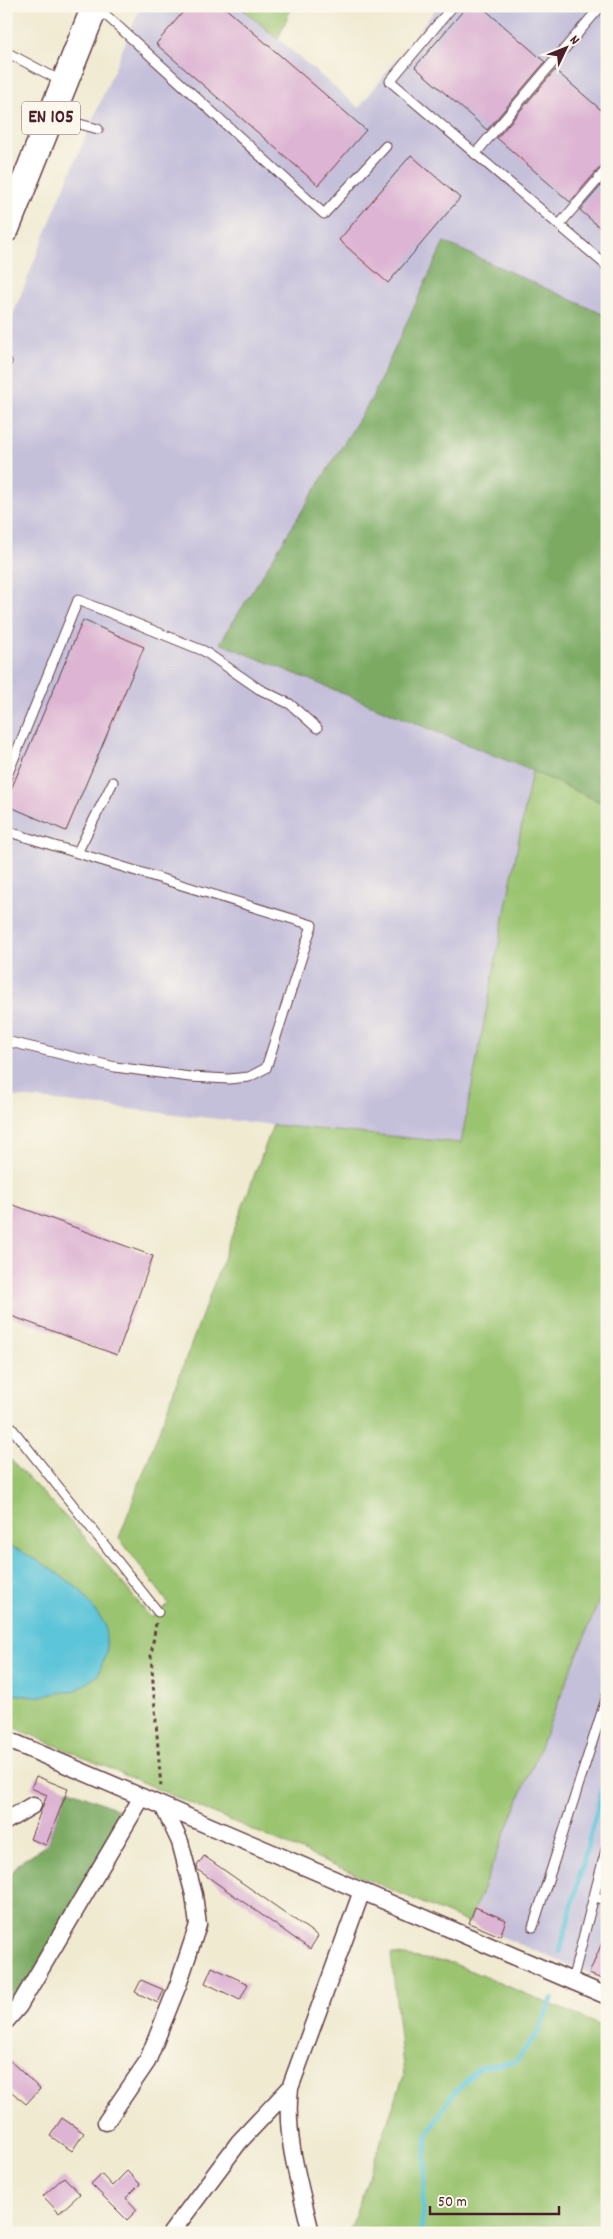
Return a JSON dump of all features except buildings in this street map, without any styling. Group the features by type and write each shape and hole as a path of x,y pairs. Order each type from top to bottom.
{"main road":[{"name":"EN 105","path":"6,229 95,6"}],"street":[{"path":"6,1739 607,1996"},
{"path":"6,2021 20,2006 142,1797"},
{"path":"6,1821 33,1805"},
{"path":"106,2122 147,2062 178,1986 198,1925 194,1895 180,1842 163,1806"},
{"path":"311,2233 293,2157 287,2112 290,2088 362,1891"},
{"path":"171,2233 240,2142 290,2088"}],"lane":[{"path":"95,6 324,214 386,146"},
{"path":"453,6 390,81 607,266"},
{"path":"475,154 601,6"},
{"path":"6,52 64,83"},
{"path":"51,116 98,129"},
{"path":"559,225 607,169"},
{"path":"6,778 78,600 204,651 259,689 290,704 317,728"},
{"path":"77,853 113,782"},
{"path":"6,831 312,926 266,1068 249,1077 229,1079 190,1077 115,1067 6,1041"},
{"path":"6,1421 158,1612"},
{"path":"533,1927 607,1696"},
{"path":"572,1981 607,1846"},
{"path":"594,1896 607,1901"}],"path":[{"path":"158,1612 151,1655 163,1806"}],"shaded area":[{"path":"141,6 239,6 359,108 438,6 607,6 607,316 444,243 372,398 220,643 532,771 461,1143 6,1097 6,332 60,197"},
{"path":"607,1581 607,1981 469,1923"}],"green space":[{"path":"239,6 292,6 278,39"},
{"path":"444,242 607,316 607,805 532,771 220,643 372,398"},
{"path":"532,771 607,805 607,1581 469,1923 6,1724 6,1693 34,1697 17,1549 6,1546 6,1455 83,1535 151,1618 169,1604 119,1538 273,1125 461,1143"},
{"path":"68,1789 124,1812 6,2021 6,1881 19,1863 46,1845"},
{"path":"391,1954 452,1963 602,2026 607,2014 607,2233 349,2233 404,2075"}],"water":[{"path":"6,1546 17,1549 50,1568 80,1590 105,1624 107,1652 98,1675 77,1690 34,1697 6,1693"}],"waterway":[{"path":"560,1951 607,1771"},
{"path":"421,2233 427,2134 451,2096 480,2067 515,2062 537,2034 552,1999"}]}
